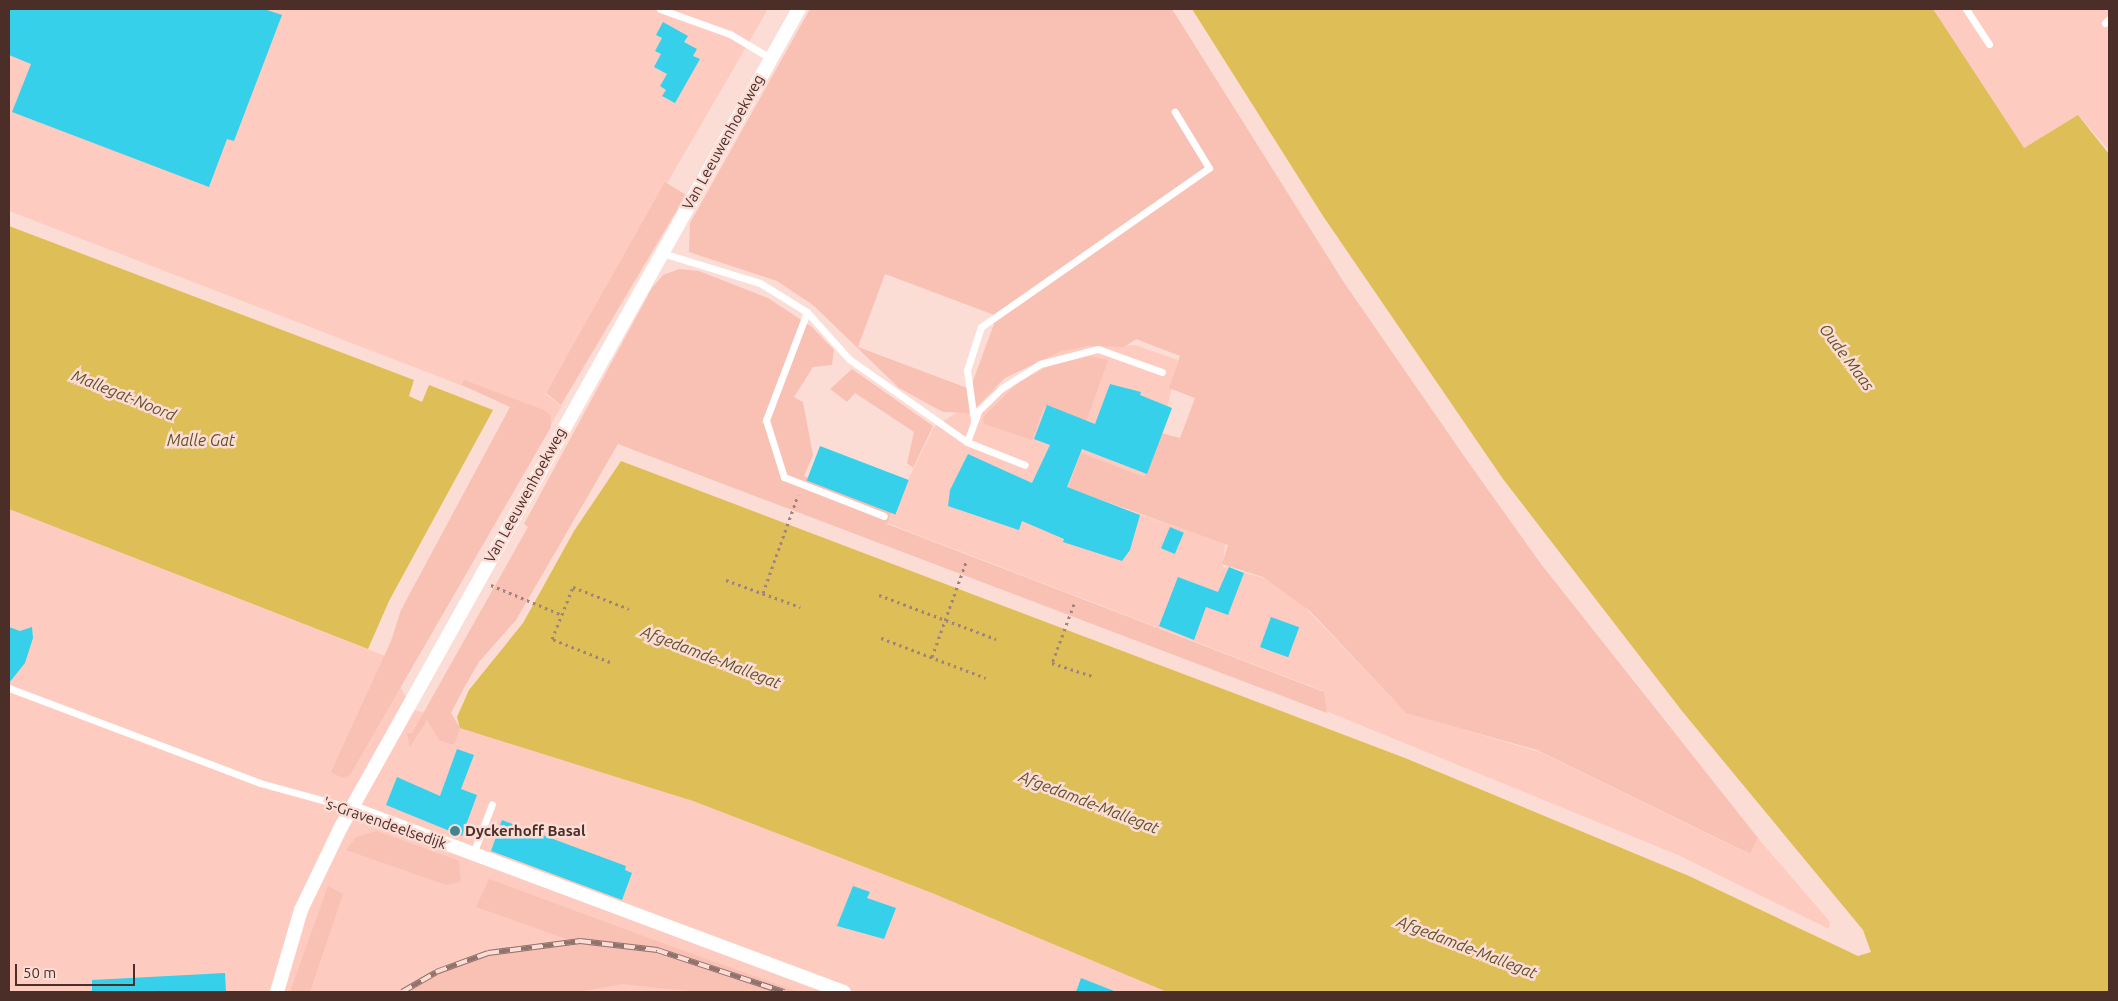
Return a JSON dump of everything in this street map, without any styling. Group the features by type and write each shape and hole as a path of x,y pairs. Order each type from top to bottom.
{"street":[{"name":"Van Leeuwenhoekweg","path":"277,992 301,910 351,808 799,9"},
{"name":"'s-Gravendeelsedijk","path":"351,808 844,992"}],"lane":[{"path":"660,9 730,34 770,58"},
{"path":"1966,9 1989,44"},
{"path":"974,422 967,370 981,327 1209,168 1175,112"},
{"path":"662,252 760,283 807,312 849,359 967,442 1025,465"},
{"path":"807,312 766,420 784,477 884,516"},
{"path":"967,442 978,411 1002,388 1040,364 1098,349 1162,372"},
{"name":"'s-Gravendeelsedijk","path":"9,688 260,783 351,808"},
{"path":"473,854 492,804"}],"path":[{"path":"762,594 798,495"},
{"path":"932,658 966,562"},
{"path":"726,580 800,607"},
{"path":"610,662 552,639 574,587 629,609"},
{"path":"509,594 562,615"},
{"path":"878,595 996,639"},
{"path":"1074,604 1052,663 1095,677"},
{"path":"881,638 986,678"}],"shaded area":[{"path":"9,9 768,9 545,394 562,406 551,424 510,404 9,211"},
{"path":"810,9 1172,9 1343,281 1466,459 1541,564 1758,838 1750,854 1537,750 1406,713 1310,611 1263,577 1222,564 1228,545 1068,488 1081,453 1144,477 1161,433 1180,438 1195,398 1169,388 1180,356 1136,339 1124,347 1088,346 1059,352 1005,378 969,413 943,412 899,388 813,305 777,281 689,252 690,223","holes":["885,274 997,316 970,389 858,347"]},
{"path":"1926,9 2109,9 2109,150 2078,115 2024,148"},
{"path":"665,182 686,195 561,405 546,393"},
{"path":"679,269 699,271 768,298 812,327 834,350 832,365 813,367 794,397 803,402 813,455 804,476 892,512 887,524 1324,692 1327,713 618,444 516,620 479,662 465,686 451,713 460,728 454,745 439,740 427,720 410,747 407,733 412,733 528,527 524,524 652,288 663,275"},
{"path":"1135,345 1178,360 1159,444 1233,464 1069,491 1225,543 1223,567 1264,578 1298,600 1405,712 1542,753 1749,854 1758,838 1830,922 1829,929 1678,855 1326,711 1323,691 887,523 934,427 1061,347"},
{"path":"1090,356 1108,360 1086,422 1044,407 1032,440 984,424 983,417 1017,384 1047,367"},
{"path":"852,369 933,426 913,468 907,463 914,432 855,393 847,402 830,389"},
{"path":"464,380 544,410 551,416 551,427 350,775 342,778 331,772 391,641 401,610 510,407 462,385"},
{"path":"9,509 385,656 412,709 693,801 932,893 1167,992 9,992"},
{"path":"377,831 459,861 461,882 446,885 346,850 356,837"},
{"path":"489,879 799,992 696,992 622,984 579,992 401,992 467,958 511,947 569,940 476,907"},
{"path":"328,886 343,894 310,992 290,992"}],"water":[{"path":"1192,9 1933,9 2024,148 2078,115 2109,154 2109,992 1167,992 932,893 693,801 460,728 457,717 469,690 523,623 574,531 621,461 1405,758 1689,876 1858,956 1871,952 1863,930 1682,711 1503,479 1323,216"},
{"name":"Malle Gat","path":"9,226 414,380 409,396 422,402 429,385 493,410 389,601 368,649 9,509"}],"building":[{"path":"9,9 264,9 282,15 234,141 227,139 209,187 12,112 31,64 9,55"},
{"path":"663,22 688,36 684,42 697,49 693,56 700,59 675,103 662,96 666,90 660,86 667,74 654,67 661,54 655,51 662,38 656,35"},
{"path":"1110,384 1141,392 1140,395 1172,408 1147,474 1082,449 1067,487 1140,515 1130,550 1122,561 1063,542 1064,539 1022,521 1019,530 948,506 950,490 968,454 1032,483 1050,445 1034,439 1047,405 1095,424"},
{"path":"820,446 909,480 895,515 807,481"},
{"path":"1170,527 1184,533 1175,554 1161,548"},
{"path":"1229,567 1244,573 1228,615 1206,607 1194,640 1159,626 1178,577 1218,592"},
{"path":"1271,617 1299,627 1288,657 1260,647"},
{"path":"9,627 20,631 32,627 33,638 25,663 9,683"},
{"path":"457,749 474,755 461,789 477,795 462,836 386,805 397,777 440,796"},
{"path":"502,820 626,866 625,870 632,873 622,900 491,851"},
{"path":"853,886 870,892 867,898 896,908 884,939 837,926"},
{"path":"225,973 226,992 92,992 92,980"},
{"path":"1081,978 1114,991 1114,992 1076,992"}],"railway":[{"path":"402,992 436,972 488,953 580,941 657,950 784,992"}],"place":[{"name":"Dyckerhoff Basal","path":"455,831"}],"water label":[{"name":"Oude Maas","path":"1847,357"},
{"name":"Mallegat-Noord","path":"124,395"},
{"name":"Afgedamde-Mallegat","path":"711,657"},
{"name":"Afgedamde-Mallegat","path":"1089,802"},
{"name":"Afgedamde-Mallegat","path":"1467,947"}]}
